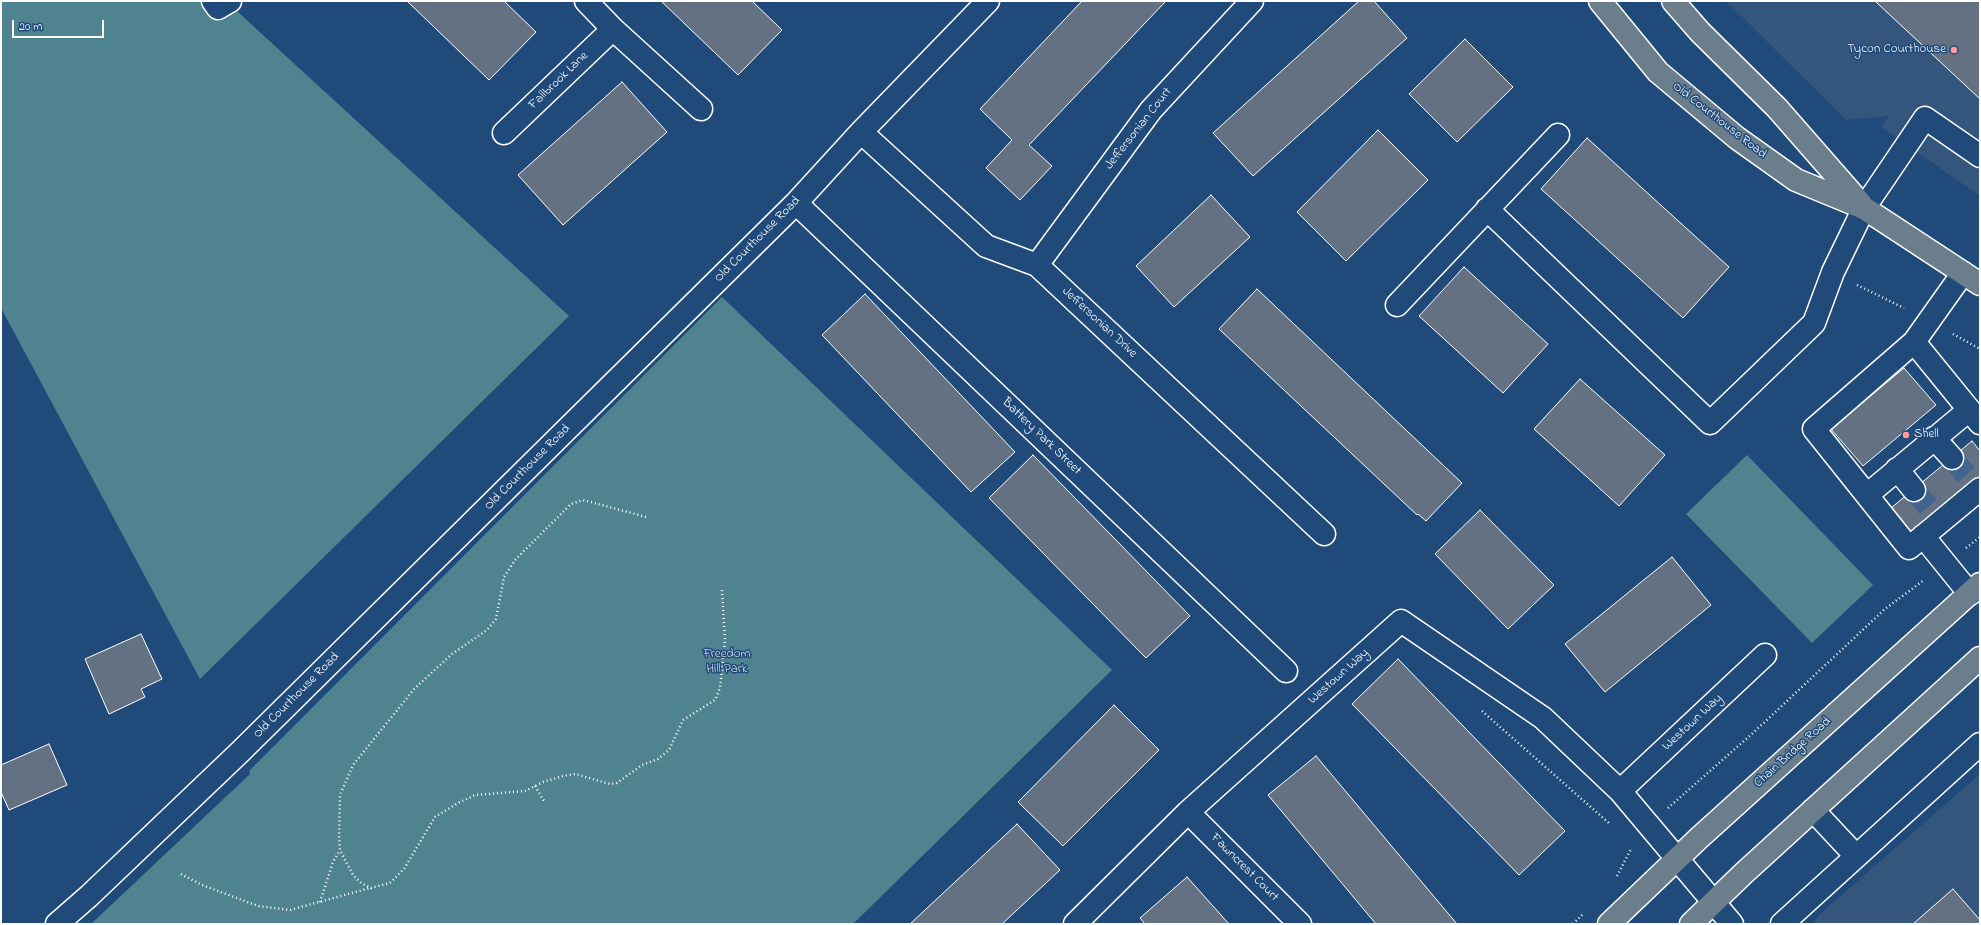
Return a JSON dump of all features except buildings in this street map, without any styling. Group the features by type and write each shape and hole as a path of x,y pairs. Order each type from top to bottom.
{"main road":[{"name":"Old Courthouse Road","path":"1600,1 1658,72 1737,138 1796,180 1864,208 1971,279"},
{"name":"Old Courthouse Road","path":"1673,1 1700,32 1776,108 1864,208"},
{"name":"Chain Bridge Road","path":"1609,924 1676,859 1975,589"},
{"path":"1691,924 1813,810 1980,658"}],"street":[{"path":"213,1 218,8 230,1"},
{"path":"586,1 613,29 701,109"},
{"name":"Old Courthouse Road","path":"57,924 89,896 240,752 796,203 861,132 988,1"},
{"name":"Jeffersonian Court","path":"1037,265 1151,110 1252,1"},
{"name":"Fallbrook Lane","path":"504,133 613,29"},
{"path":"1488,209 1710,423 1814,323 1834,272 1864,208 1925,118 1980,156"},
{"name":"Jeffersonian Drive","path":"861,132 986,246 1037,265 1324,534"},
{"path":"1397,305 1558,135"},
{"name":"Battery Park Street","path":"796,203 1286,671"},
{"path":"1971,279 1914,342 1814,429 1909,548 1923,536 1938,518 1978,487"},
{"path":"1867,495 1934,438 1975,416 1914,342"},
{"path":"1934,438 1952,458"},
{"path":"1897,469 1914,490"},
{"path":"1923,536 1945,564 1975,589"},
{"name":"Westown Way","path":"1075,924 1188,812 1401,621 1543,718 1620,791 1732,924"},
{"name":"Westown Way","path":"1620,791 1765,655"},
{"path":"1782,924 1980,744"},
{"path":"1813,810 1856,856"},
{"name":"Fawncrest Court","path":"1188,812 1300,924"}],"path":[{"path":"371,888 361,883 353,875 340,850 340,795 353,765 415,688 452,654 487,630 496,619 504,577 515,560 571,504 583,500 646,517"},
{"path":"1668,808 1753,733 1885,609 1980,537"},
{"path":"181,874 202,885 258,906 290,910 390,883 404,869 435,817 458,803 475,796 525,791 562,776 575,774 610,784 618,783 642,765 658,759 669,750 683,720 715,700 720,688 725,640 722,590"},
{"path":"1481,710 1612,826"},
{"path":"535,786 544,801"},
{"path":"1615,879 1620,873 1631,849 1627,843"},
{"path":"320,903 333,862 340,850"},
{"path":"1573,924 1584,912"}],"shaded area":[{"path":"1726,1 1980,1 1980,196 1881,127 1889,116 1846,120"},
{"path":"1980,774 1980,924 1813,924 1820,914"}],"green space":[{"path":"1,1 226,1 569,316 200,679 1,308"},
{"name":"Freedom Hill Park","path":"722,297 1112,670 853,924 91,924 250,774 249,771"},
{"path":"1747,455 1873,585 1812,643 1686,514"}],"tunnel":[{"path":"1952,458 1974,484"},
{"path":"1914,490 1936,516"}],"place":[{"name":"Tycon Courthouse","path":"1954,50"},
{"name":"Shell","path":"1906,435"}]}
